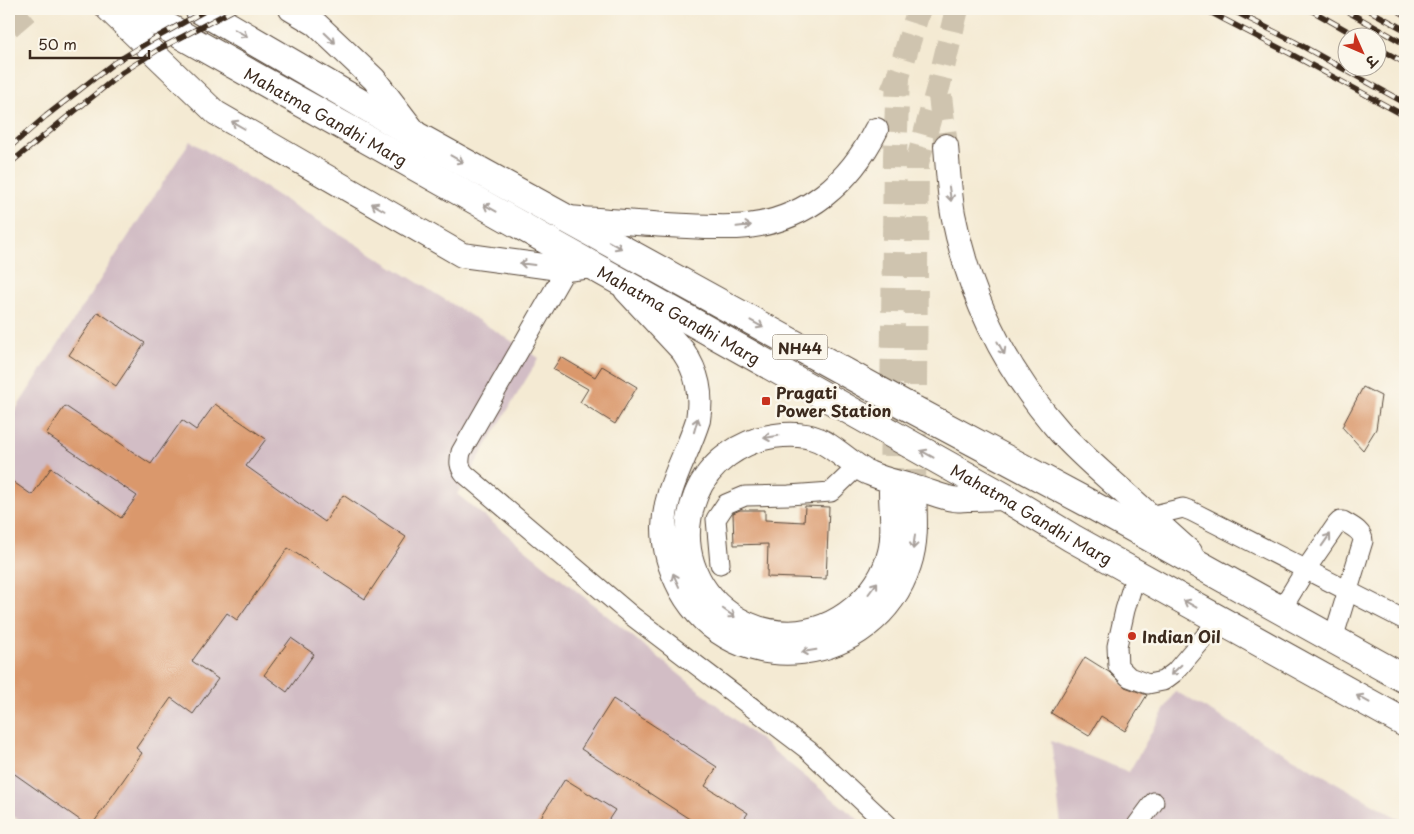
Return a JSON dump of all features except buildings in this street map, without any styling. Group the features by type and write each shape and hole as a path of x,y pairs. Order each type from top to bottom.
{"highway":[{"name":"Mahatma Gandhi Marg","path":"135,9 1006,498 1136,574 1405,723"},
{"name":"Mahatma Gandhi Marg","path":"199,9 420,138 894,399 1090,504 1405,679"}],"main road":[{"path":"108,9 216,113 462,255 566,269 593,266"},
{"path":"291,9 316,24 374,80 420,138"},
{"path":"566,218 732,227 767,222 800,210 832,190 857,163 868,147 876,130"},
{"path":"946,146 953,212 960,245 975,292 996,338 1025,388 1062,434 1082,455 1212,572"},
{"path":"616,280 683,351 696,373 700,397 698,420 668,496 664,530 670,564 684,596 705,621 718,631 748,646 764,651 798,653 832,646 848,639 876,618 887,606 904,579 910,564 915,532 902,493 886,566 870,592 848,613 820,627 805,631 789,632 758,628 730,615 705,590 695,572 690,558 689,517 695,497 705,478 730,453 749,442 791,435 819,440 868,473 953,499 1006,498"}],"lane":[{"path":"566,269 461,452 460,468 472,481 632,616 808,750 888,825"},
{"path":"720,564 716,519 726,504 745,496 788,496 832,492 858,466"},
{"path":"1150,516 1187,509 1405,620"},
{"path":"1281,610 1338,522 1343,521 1360,532 1363,538 1333,640"},
{"path":"1136,574 1117,646 1118,666 1129,677 1148,684 1163,681 1175,672 1219,620"},
{"path":"1137,825 1154,802"}],"shaded area":[{"path":"190,141 539,358 457,494 865,825 25,825 9,813 9,420"},
{"path":"1175,691 1405,822 1405,825 1061,825 1051,741 1129,772"}],"tunnel":[{"path":"9,26 29,9"},
{"path":"892,92 919,9"},
{"path":"914,494 917,163 957,9"},
{"path":"891,492 895,157 898,77"},
{"path":"940,96 946,146"}],"railway":[{"path":"9,148 46,116 114,63 208,9"},
{"path":"9,164 123,72 161,48 235,9"},
{"path":"1204,9 1405,116"},
{"path":"1230,9 1295,42 1405,103"},
{"path":"1309,9 1342,28"},
{"path":"1343,9 1405,44"},
{"path":"1367,9 1405,30"},
{"path":"1395,9 1405,15"},
{"path":"1386,53 1405,63"}],"place":[{"name":"Pragati Power Station","path":"766,401"},
{"name":"Indian Oil","path":"1132,636"}]}
